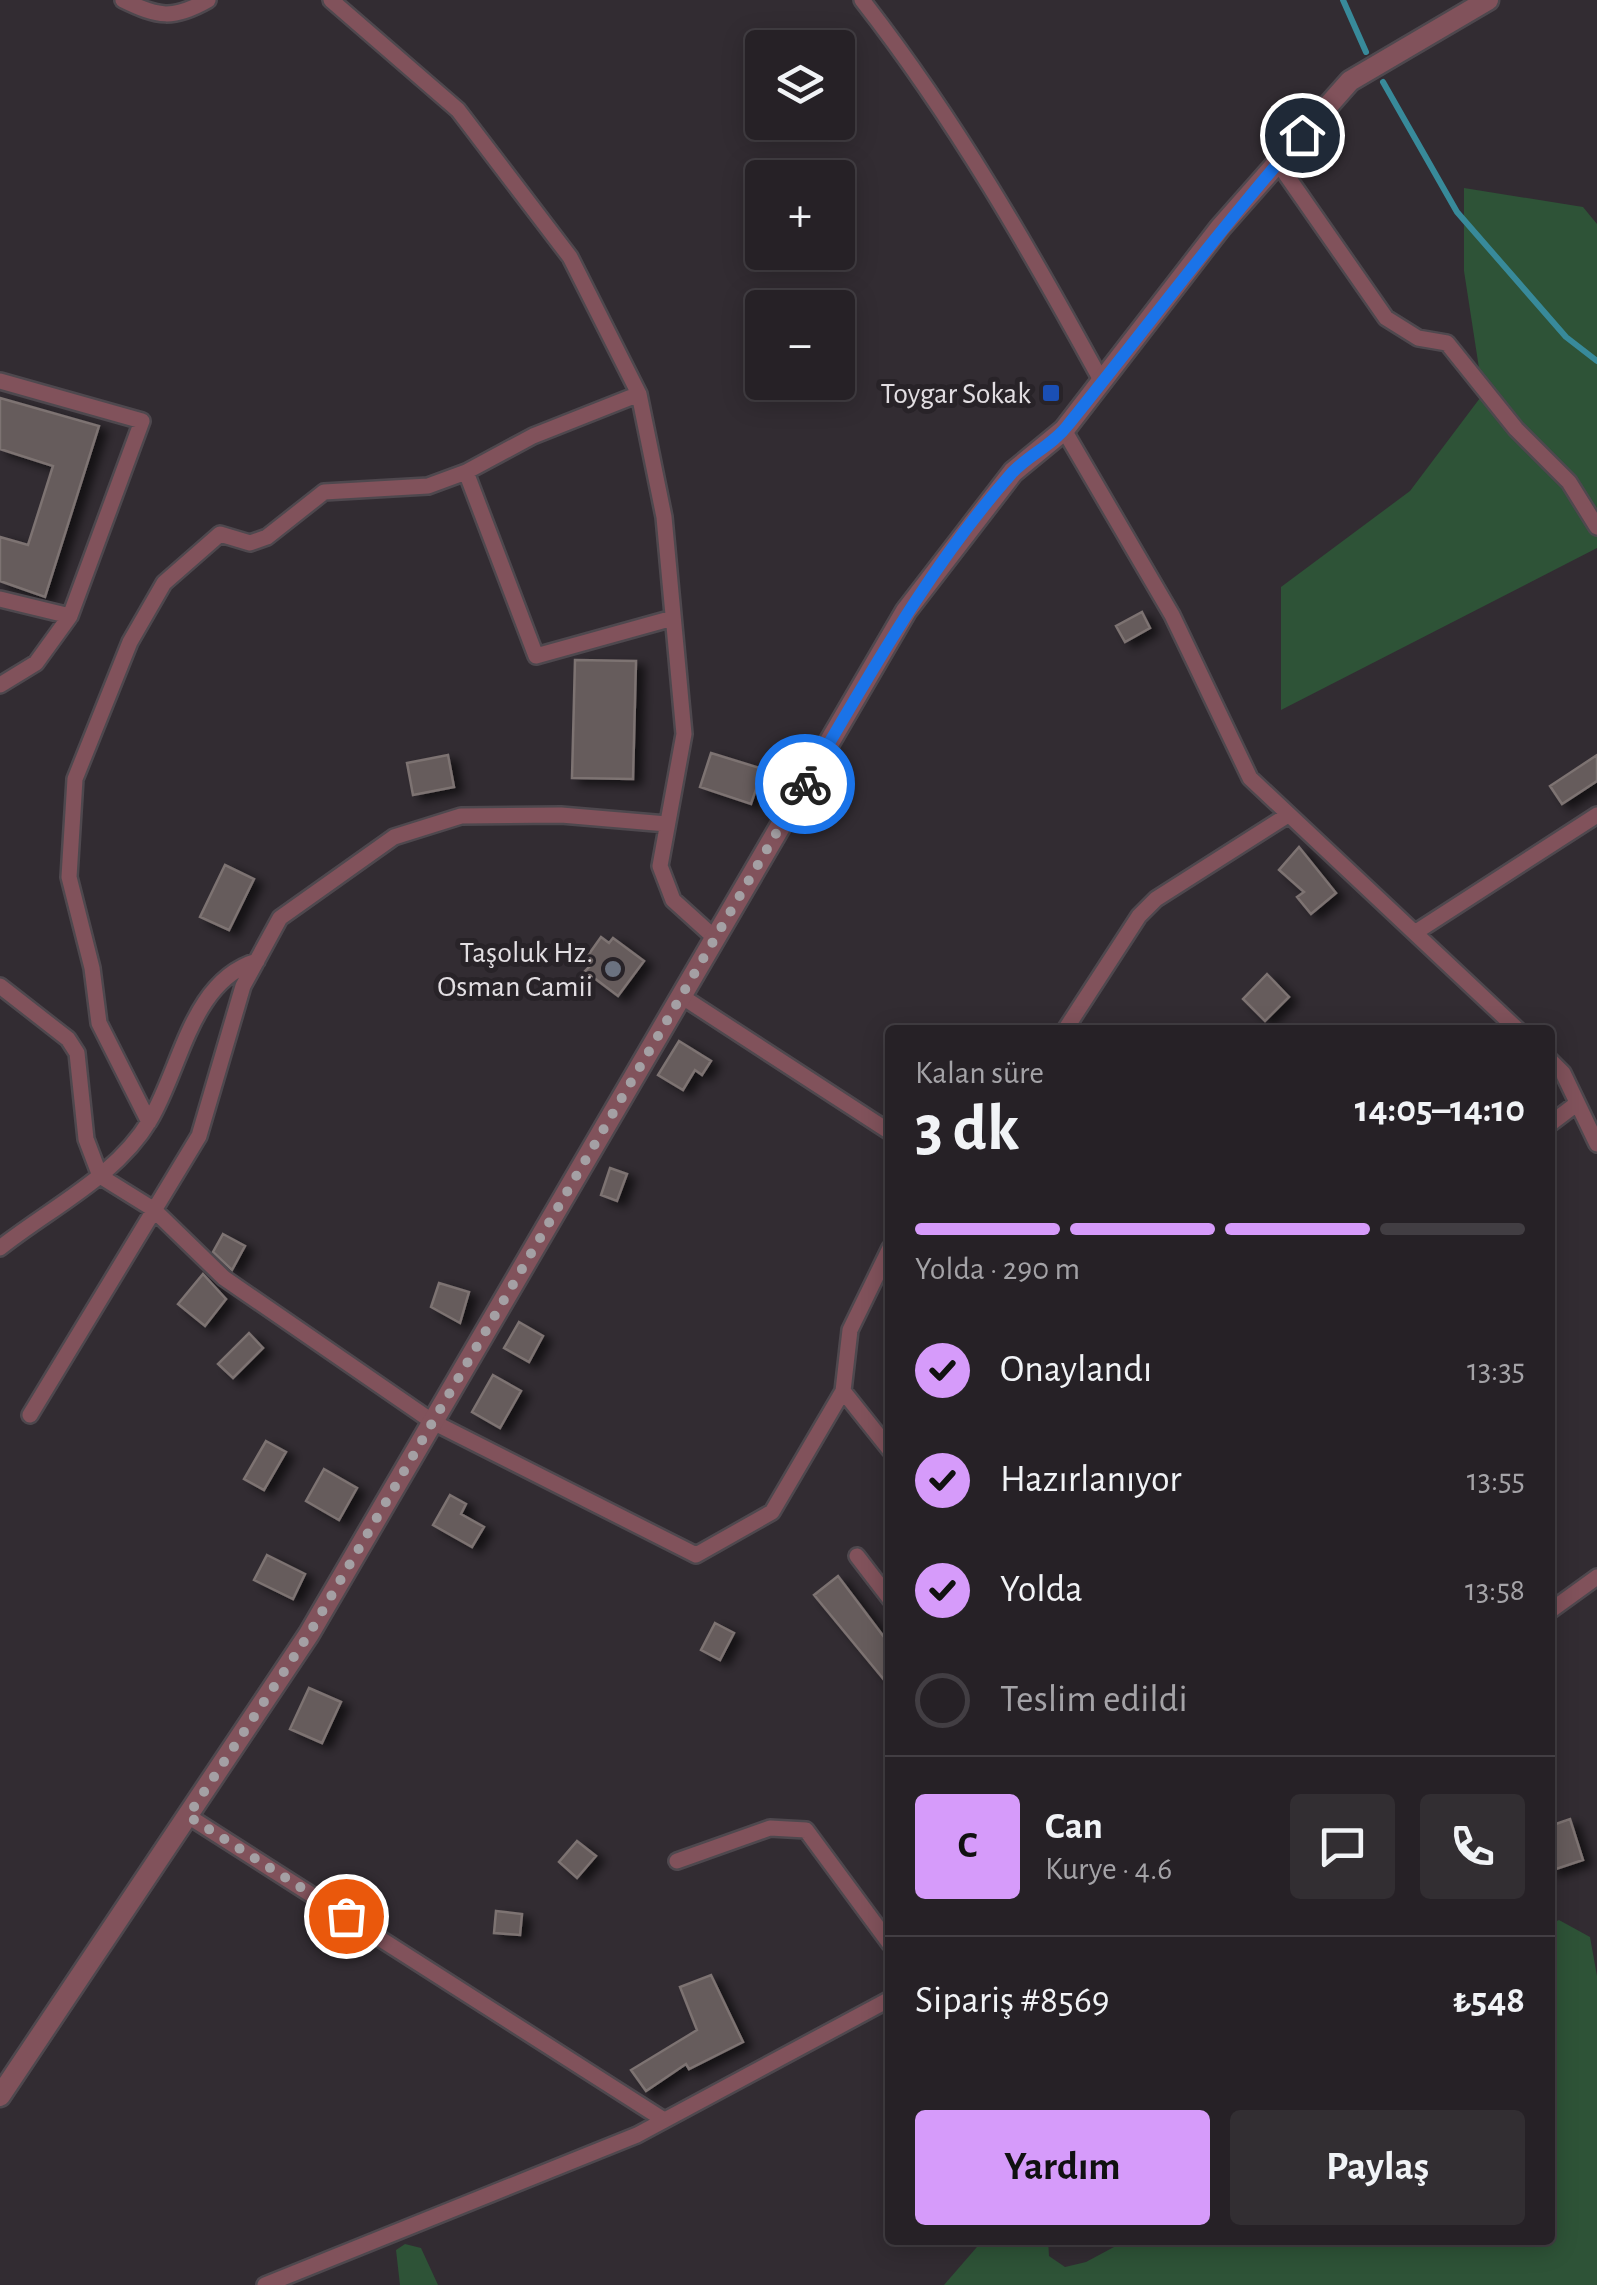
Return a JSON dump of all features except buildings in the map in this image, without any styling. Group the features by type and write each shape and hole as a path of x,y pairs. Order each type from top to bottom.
{"street":[{"path":"123,0 164,17 184,14 208,0"},
{"path":"331,0 458,110 570,257 639,394 664,516 684,734 660,866 673,900 715,938"},
{"path":"862,0 921,76 1033,256 1102,382"},
{"path":"0,2096 309,1634 906,612 1012,472 1064,430 1220,228 1350,80 1488,0"},
{"path":"1278,163 1386,318 1418,338 1448,343 1516,429 1569,482 1597,527"},
{"path":"0,381 142,422 70,616 36,663 0,685"},
{"path":"149,1122 99,1024 92,968 70,877 74,779 130,642 164,583 220,534 250,542 268,537 324,492 428,486 466,472 532,436 639,394"},
{"path":"1064,430 1172,615 1250,778 1513,1025"},
{"path":"466,472 536,656 674,618"},
{"path":"0,599 70,616"},
{"path":"30,1414 199,1136 243,986 280,918 394,838 461,816 560,814 668,824"},
{"path":"1068,1025 1139,916 1156,898 1288,815"},
{"path":"1416,932 1597,815"},
{"path":"0,1248 100,1176 149,1122 207,997 232,968 256,961"},
{"path":"0,986 45,1018 77,1053 86,1139 100,1176 153,1209 224,1278 433,1422 696,1555 772,1512 843,1390 850,1330 885,1258"},
{"path":"681,996 885,1129"},
{"path":"1555,1065 1563,1072 1575,1105 1597,1144"},
{"path":"1555,1120 1575,1105"},
{"path":"843,1390 885,1444"},
{"path":"856,1556 885,1593"},
{"path":"1555,1606 1597,1577"},
{"path":"188,1816 664,2120"},
{"path":"677,1860 770,1828 806,1830 885,1937"},
{"path":"265,2285 664,2120 885,2002"}],"green space":[{"path":"1464,188 1583,207 1597,224 1597,548 1281,710 1281,587 1410,491 1483,394 1464,271"},
{"path":"1559,1920 1590,1937 1597,1976 1597,2285 944,2285 979,2245 1048,2245 1049,2256 1065,2267 1086,2262 1118,2245 1555,2245 1555,1922"},
{"path":"405,2244 421,2248 438,2285 400,2285 396,2250"}],"waterway":[{"path":"1343,0 1366,52"},
{"path":"1383,82 1457,212 1566,337 1597,361"}],"way so far":[{"path":"346,1916 188,1816 309,1634 805,784"}],"place":[{"name":"Toygar Sokak","path":"1051,393"},
{"name":"Taşoluk Hz. Osman Camii","path":"613,969"}],"route":[{"path":"805,784 906,612 1012,472 1064,430 1220,228 1302,135"}]}
